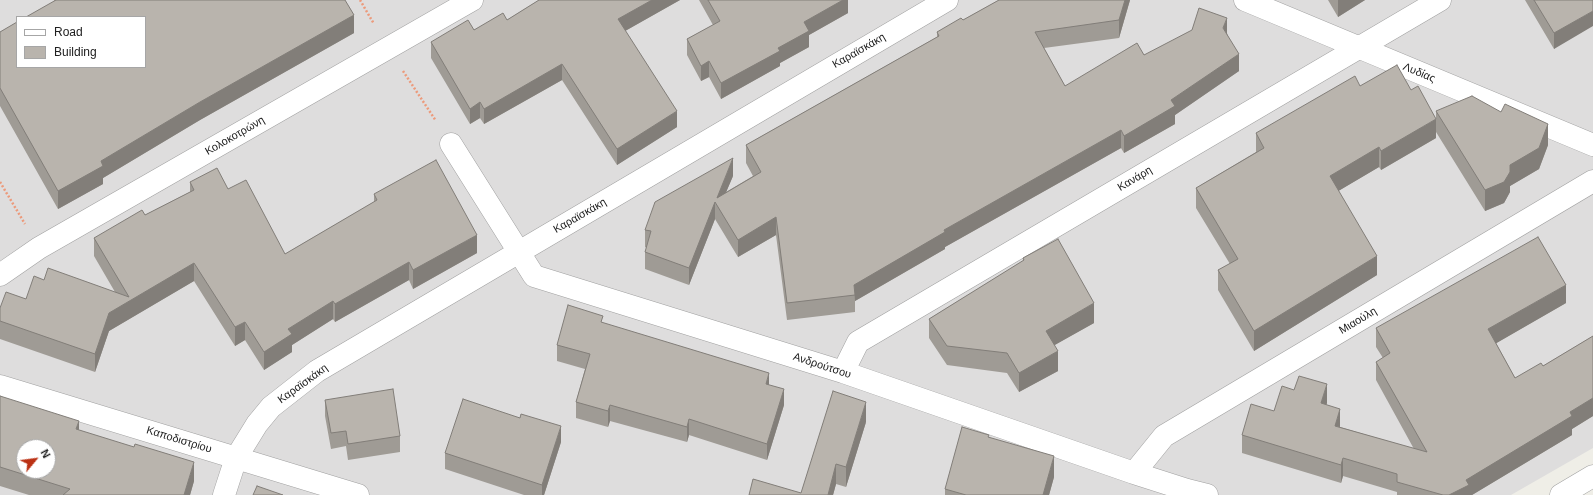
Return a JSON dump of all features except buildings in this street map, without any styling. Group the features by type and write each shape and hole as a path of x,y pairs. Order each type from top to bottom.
{"street":[{"name":"Κολοκοτρώνη","path":"0,275 39,248 472,0"},
{"name":"Καραϊσκάκη","path":"224,495 236,458 257,424 271,407 306,379 518,252 947,0"},
{"name":"Λυδίας","path":"1245,0 1593,145"},
{"name":"Κανάρη","path":"843,372 858,342 1440,0"},
{"name":"Ανδρούτσου","path":"451,144 534,276 843,372 1134,473 1163,489 1206,495"},
{"name":"Μιαούλη","path":"1134,473 1164,436 1593,181"},
{"name":"Καποδιστρίου","path":"0,386 358,495"},
{"path":"1561,495 1593,476"}],"path":[{"path":"0,182 39,248"}],"shaded area":[{"path":"0,0 1593,0 1593,448 1511,495 0,495"}]}
